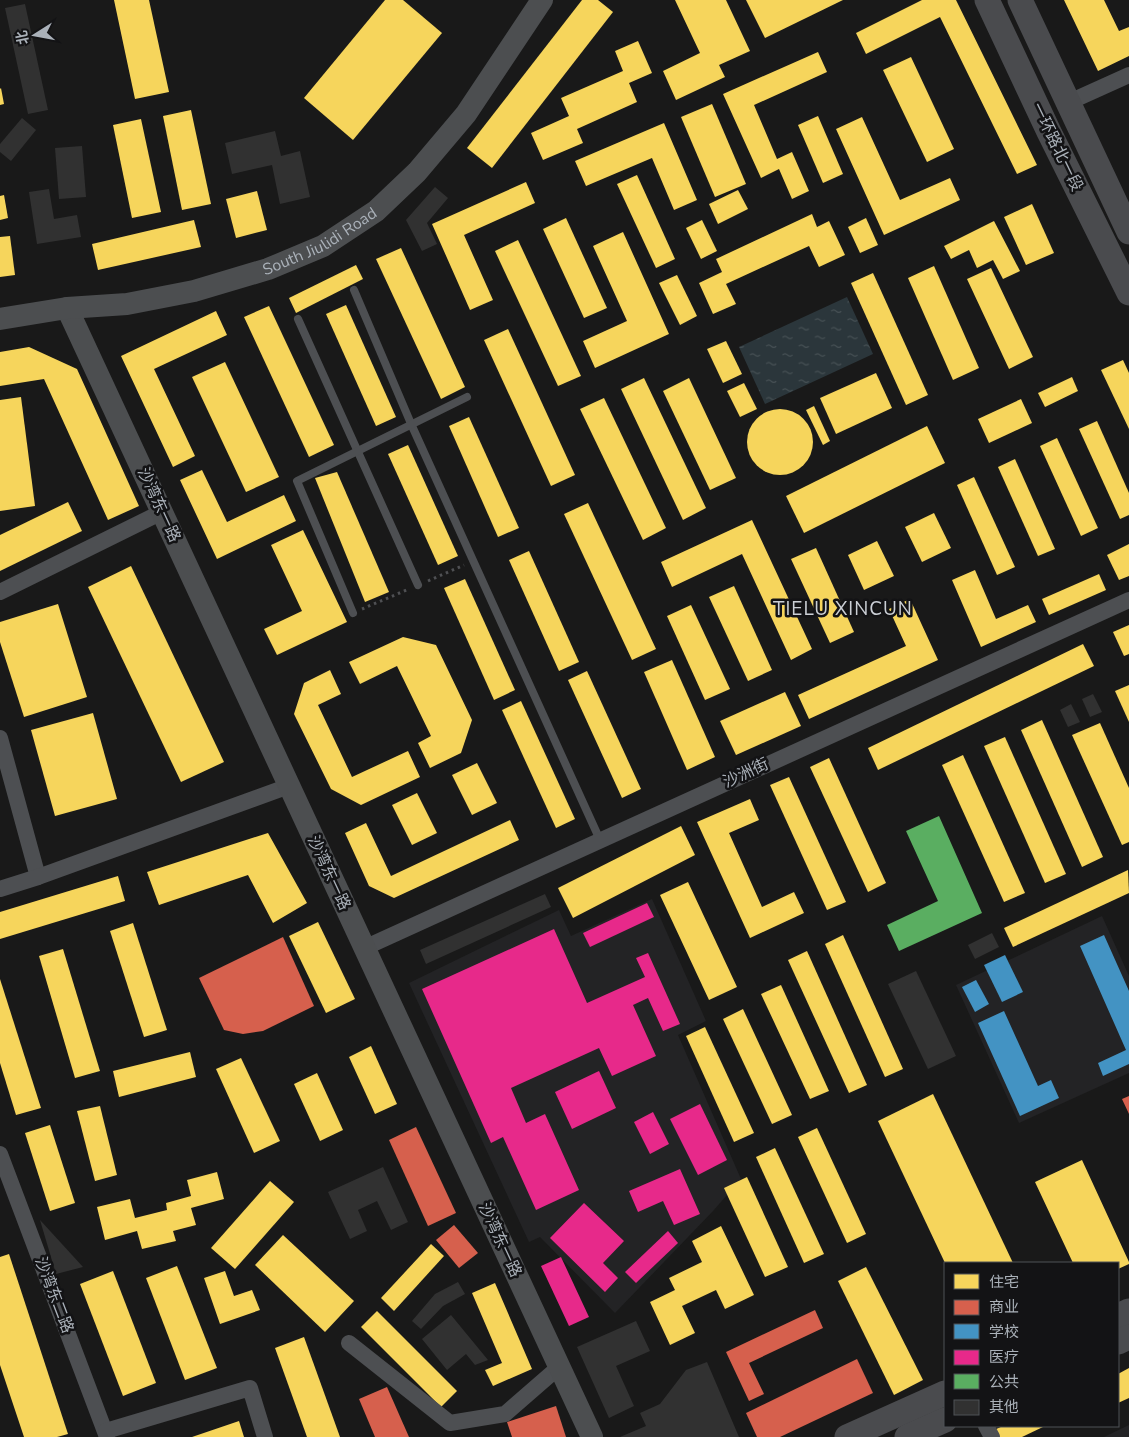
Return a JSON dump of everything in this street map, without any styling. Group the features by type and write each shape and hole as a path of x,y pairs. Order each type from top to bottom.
{"main road":[{"name":"一环路北一段","path":"987,0 1049,132 1129,293"},
{"name":"一环路北一段","path":"1020,0 1129,232"},
{"path":"847,1437 944,1393"},
{"path":"908,1437 944,1420"}],"street":[{"name":"South Jiulidi Road","path":"0,318 67,308 127,304 194,291 268,269 323,246 376,211 417,172 466,114 542,0"},
{"path":"1067,103 1129,75"},
{"name":"沙湾东一路","path":"67,308 592,1437"},
{"path":"0,592 162,512"},
{"name":"沙洲街","path":"364,948 1129,600"},
{"path":"0,738 38,877"},
{"path":"0,889 289,786"},
{"name":"沙湾东二路","path":"0,1154 106,1434"},
{"path":"349,1343 450,1423 505,1414 559,1367"},
{"path":"106,1434 250,1388 265,1437"}],"lane":[{"path":"354,290 412,426 600,840"},
{"path":"298,319 418,585"},
{"path":"354,613 297,481 412,426 467,397"}],"shaded area":[{"path":"652,899 706,1021 678,1035 741,1179 713,1211 615,1313 540,1237 529,1242 409,983 559,910 571,936"},
{"path":"1102,916 1129,976 1129,1073 1019,1123 956,985"},
{"path":"1129,1425 1129,1437 1104,1437"}],"water":[{"path":"847,297 873,354 765,404 739,347"}],"building: 住宅":[{"path":"114,0 149,0 169,92 135,99"},
{"path":"385,0 403,0 442,33 353,140 304,98"},
{"path":"582,0 598,0 613,12 492,168 467,148"},
{"path":"675,0 726,0 750,51 719,65 725,77 676,100 663,71 700,53"},
{"path":"746,0 843,0 765,38"},
{"path":"922,0 956,0 1037,165 1017,174 940,17 866,54 856,33"},
{"path":"1064,0 1104,0 1119,31 1129,27 1129,56 1098,71"},
{"path":"638,41 652,73 629,83 637,102 577,129 583,143 543,160 531,133 569,116 561,98 623,71 615,51"},
{"path":"818,52 827,72 754,105 777,159 792,152 809,191 792,199 779,169 761,178 723,94"},
{"path":"911,57 954,149 927,162 883,70"},
{"path":"0,89 4,104 0,105"},
{"path":"712,104 746,184 715,197 681,117"},
{"path":"191,110 211,204 182,210 163,116"},
{"path":"818,116 843,174 823,183 798,125"},
{"path":"862,117 900,200 950,178 960,200 884,235 836,129"},
{"path":"141,119 161,212 132,218 113,125"},
{"path":"664,123 697,200 674,210 652,158 586,186 575,161"},
{"path":"637,175 675,259 656,268 617,184"},
{"path":"526,182 535,203 464,235 493,300 470,310 432,224"},
{"path":"738,190 748,209 718,224 709,204"},
{"path":"257,191 267,230 236,238 226,199"},
{"path":"4,195 8,218 0,220 0,196"},
{"path":"1032,204 1054,253 1026,265 1004,217"},
{"path":"812,214 817,227 829,221 845,255 819,267 809,246 726,284 736,304 713,314 699,283 722,272 716,259"},
{"path":"566,218 607,308 584,318 543,229"},
{"path":"866,218 878,245 860,253 848,227"},
{"path":"194,220 201,247 98,270 92,244"},
{"path":"702,220 717,251 701,259 686,228"},
{"path":"994,221 1020,271 1003,279 993,260 977,268 969,250 951,259 944,246"},
{"path":"623,232 669,334 595,368 583,341 627,321 593,246"},
{"path":"10,236 15,275 0,277 0,237"},
{"path":"518,240 581,376 558,386 495,251"},
{"path":"401,248 465,387 441,399 376,259"},
{"path":"356,265 363,279 296,313 289,298"},
{"path":"934,266 979,368 953,380 908,278"},
{"path":"991,268 1033,357 1009,369 967,279"},
{"path":"873,273 928,395 906,405 851,283"},
{"path":"677,275 697,316 680,325 659,283"},
{"path":"346,305 396,417 376,426 326,314"},
{"path":"269,306 334,445 309,457 244,317"},
{"path":"216,311 227,335 154,369 195,456 173,467 121,356"},
{"path":"508,329 575,475 551,486 484,340"},
{"path":"726,341 742,374 723,383 707,349"},
{"path":"29,347 77,369 139,506 108,520 44,379 0,386 0,352"},
{"path":"1123,360 1129,373 1129,429 1101,370"},
{"path":"225,362 279,477 246,492 192,377"},
{"path":"876,373 892,408 836,434 820,398"},
{"path":"1072,377 1078,391 1045,407 1038,393"},
{"path":"644,378 706,508 683,520 621,389"},
{"path":"689,378 736,478 710,490 663,391"},
{"path":"744,383 757,409 740,417 727,391"},
{"path":"21,397 35,506 0,511 0,400"},
{"path":"604,398 666,528 643,540 580,409"},
{"path":"1021,399 1032,423 989,443 978,419"},
{"path":"814,406 830,441 823,445 806,410"},
{"path":"780,409 793,412 803,419 810,429 813,442 810,455 803,465 793,472 780,475 767,472 757,465 750,455 747,442 750,429 757,419 767,412"},
{"path":"469,417 519,528 498,537 449,426"},
{"path":"1097,421 1129,493 1129,515 1120,519 1079,429"},
{"path":"927,426 945,463 804,533 786,496"},
{"path":"1057,438 1098,528 1081,536 1040,446"},
{"path":"408,445 458,556 438,565 388,454"},
{"path":"1015,459 1055,549 1038,556 998,467"},
{"path":"202,470 227,522 284,495 296,521 217,559 180,480"},
{"path":"337,472 389,592 365,602 315,478"},
{"path":"974,477 1015,567 997,575 957,485"},
{"path":"68,502 82,531 0,571 0,535"},
{"path":"588,503 656,649 632,660 564,514"},
{"path":"934,513 951,548 922,562 905,527"},
{"path":"752,520 812,649 791,660 742,554 672,587 661,562"},
{"path":"303,530 347,622 277,655 264,629 302,611 271,545"},
{"path":"877,541 894,576 864,590 848,555"},
{"path":"1129,544 1129,576 1119,580 1107,555"},
{"path":"816,548 854,632 830,643 791,559"},
{"path":"529,551 579,662 559,671 509,560"},
{"path":"131,566 224,762 181,782 88,587"},
{"path":"975,570 996,619 1028,605 1036,622 981,647 952,580"},
{"path":"1099,574 1106,590 1049,615 1042,599"},
{"path":"465,579 515,690 494,700 444,588"},
{"path":"734,586 772,670 748,681 709,597"},
{"path":"910,599 938,660 809,719 798,695 906,646 889,609"},
{"path":"58,604 87,697 24,717 0,642 0,622"},
{"path":"691,605 730,689 705,700 667,616"},
{"path":"1129,625 1129,654 1124,656 1113,632"},
{"path":"403,637 436,645 472,720 461,753 430,768 418,743 431,736 397,666 360,684 349,662"},
{"path":"1083,644 1094,666 878,770 868,748"},
{"path":"672,660 715,757 687,770 644,672"},
{"path":"330,670 341,694 318,705 352,777 408,751 420,777 361,805 331,789 294,714 304,683"},
{"path":"587,671 641,789 622,798 568,680"},
{"path":"1129,685 1129,722 1115,691"},
{"path":"785,692 801,726 736,755 720,721"},
{"path":"521,701 575,819 556,828 502,710"},
{"path":"93,713 117,799 55,816 31,730"},
{"path":"1042,720 1103,857 1082,867 1021,730"},
{"path":"1100,723 1129,788 1129,842 1122,845 1072,735"},
{"path":"1005,737 1066,874 1045,883 984,746"},
{"path":"963,755 1025,893 1004,902 942,765"},
{"path":"829,758 886,883 868,892 810,767"},
{"path":"477,763 497,803 472,815 452,775"},
{"path":"789,777 846,902 827,910 770,785"},
{"path":"417,793 437,833 412,845 392,805"},
{"path":"750,799 759,820 729,833 762,907 794,892 804,913 750,938 697,822"},
{"path":"510,820 519,840 394,898 369,886 345,833 366,823 391,876"},
{"path":"681,826 695,855 573,918 558,888"},
{"path":"268,833 307,903 273,923 248,875 159,905 147,872"},
{"path":"1128,870 1129,893 1013,947 1004,928"},
{"path":"118,876 125,901 0,939 0,912"},
{"path":"688,882 737,987 709,1000 660,895"},
{"path":"318,922 355,999 326,1013 289,936"},
{"path":"133,923 167,1030 144,1037 110,931"},
{"path":"843,935 903,1069 885,1077 825,944"},
{"path":"63,949 100,1071 75,1078 39,956"},
{"path":"807,951 867,1085 849,1093 788,960"},
{"path":"0,979 41,1108 16,1115 0,1063"},
{"path":"781,985 829,1091 810,1099 761,994"},
{"path":"743,1009 792,1115 772,1124 723,1019"},
{"path":"705,1027 754,1133 734,1142 686,1036"},
{"path":"371,1046 397,1104 375,1114 349,1057"},
{"path":"190,1052 196,1077 119,1097 113,1071"},
{"path":"241,1058 280,1141 254,1153 216,1069"},
{"path":"317,1073 343,1130 320,1141 294,1084"},
{"path":"933,1094 1013,1262 945,1262 878,1121"},
{"path":"100,1106 117,1175 95,1181 77,1111"},
{"path":"50,1125 75,1203 50,1211 25,1133"},
{"path":"817,1128 866,1234 847,1243 798,1137"},
{"path":"775,1148 824,1254 804,1263 756,1157"},
{"path":"1082,1160 1129,1264 1119,1269 1119,1262 1073,1262 1035,1182"},
{"path":"217,1172 224,1199 191,1208 196,1225 173,1231 176,1241 142,1249 137,1231 105,1240 97,1207 130,1199 135,1218 167,1210 166,1203 191,1196 187,1180"},
{"path":"747,1177 788,1267 765,1277 724,1188"},
{"path":"270,1181 294,1202 235,1269 211,1248"},
{"path":"721,1226 754,1295 725,1309 716,1290 682,1306 695,1333 670,1345 650,1302 675,1290 669,1278 702,1262 692,1241"},
{"path":"283,1235 354,1301 325,1332 255,1265"},
{"path":"431,1244 444,1256 394,1311 381,1298"},
{"path":"9,1254 68,1434 57,1437 24,1437 0,1365 0,1257"},
{"path":"177,1266 217,1368 185,1380 146,1278"},
{"path":"866,1267 923,1380 894,1395 838,1281"},
{"path":"113,1271 156,1383 123,1396 80,1284"},
{"path":"225,1271 234,1296 252,1290 260,1310 220,1324 204,1278"},
{"path":"495,1283 532,1369 493,1386 485,1370 502,1363 472,1293"},
{"path":"377,1311 457,1391 441,1407 361,1327"},
{"path":"304,1337 340,1437 307,1437 275,1348"},
{"path":"1129,1368 1129,1398 1119,1403 1119,1373"},
{"path":"239,1421 244,1437 192,1437"},
{"path":"1001,1427 1043,1427 1022,1437 998,1437 994,1430"}],"building: 商业":[{"path":"283,937 314,1006 263,1031 243,1034 224,1030 199,978"},
{"path":"1129,1096 1129,1114 1122,1099"},
{"path":"416,1127 456,1213 428,1226 389,1140"},
{"path":"454,1225 478,1253 459,1268 436,1240"},
{"path":"815,1310 823,1328 749,1363 764,1394 749,1401 726,1352"},
{"path":"857,1359 873,1393 780,1437 757,1437 746,1413"},
{"path":"387,1387 409,1437 375,1437 359,1399"},
{"path":"556,1406 566,1437 512,1437 507,1422"}],"building: 学校":[{"path":"1104,935 1129,991 1129,1064 1103,1076 1098,1063 1126,1050 1080,946"},
{"path":"1005,955 1023,992 1002,1002 984,965"},
{"path":"976,980 989,1004 975,1012 962,987"},
{"path":"1004,1011 1038,1086 1051,1080 1059,1098 1020,1116 978,1023"}],"building: 医疗":[{"path":"647,903 654,917 590,947 583,933"},
{"path":"554,929 587,1003 645,977 636,958 648,953 680,1024 663,1031 648,998 633,1005 656,1056 612,1076 599,1048 511,1088 526,1123 545,1114 579,1190 536,1210 503,1137 491,1143 422,989"},
{"path":"599,1071 616,1108 572,1129 555,1092"},
{"path":"700,1104 727,1160 698,1175 670,1119"},
{"path":"653,1112 669,1144 650,1154 634,1122"},
{"path":"680,1169 700,1214 674,1225 663,1201 638,1212 629,1191"},
{"path":"584,1203 624,1241 603,1263 618,1278 605,1292 550,1238"},
{"path":"668,1231 678,1243 636,1283 625,1272"},
{"path":"561,1257 589,1317 569,1326 541,1266"}],"building: 公共":[{"path":"939,816 982,913 899,951 887,925 938,901 906,831"}],"building: 其他":[{"path":"25,4 48,110 28,114 5,8"},
{"path":"22,118 36,130 11,161 0,152 0,144"},
{"path":"275,131 281,156 300,151 310,197 280,204 272,165 232,174 225,143"},
{"path":"82,146 86,197 59,199 55,148"},
{"path":"435,187 448,198 427,223 437,244 422,251 406,220"},
{"path":"49,189 54,219 77,215 81,237 37,244 29,192"},
{"path":"1093,694 1102,712 1090,717 1082,699"},
{"path":"1071,704 1080,722 1068,727 1060,710"},
{"path":"545,894 551,907 426,964 420,950"},
{"path":"992,933 999,947 975,959 968,945"},
{"path":"916,971 956,1056 928,1069 888,984"},
{"path":"383,1167 408,1222 391,1230 377,1201 358,1210 367,1231 350,1239 328,1192"},
{"path":"40,1220 83,1267 56,1274"},
{"path":"458,1282 465,1294 443,1306 421,1329 412,1321 435,1294"},
{"path":"451,1315 488,1360 475,1365 466,1354 447,1370 422,1339"},
{"path":"636,1321 650,1351 616,1366 634,1406 609,1418 577,1347"},
{"path":"707,1362 739,1437 620,1437 646,1426 640,1413 660,1404 686,1370"}],"district":[{"name":"TIELU XINCUN","path":"843,609"}]}
